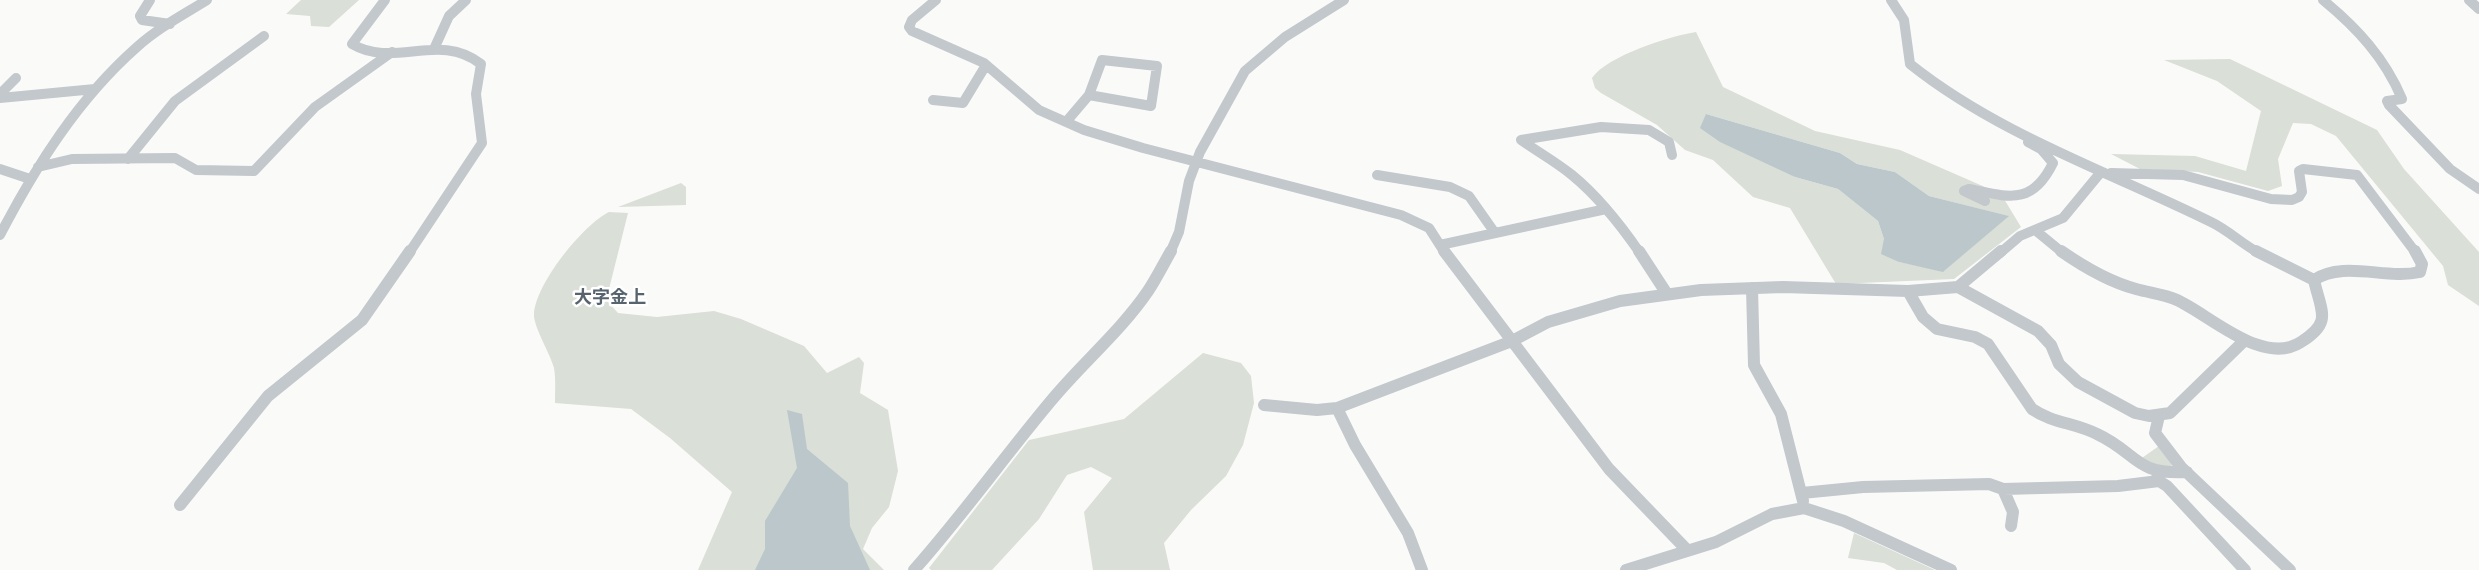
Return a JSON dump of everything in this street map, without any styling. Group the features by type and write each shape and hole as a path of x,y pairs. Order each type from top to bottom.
{"street":[{"path":"150,0 140,16 142,20 170,24"},
{"path":"0,235 3,224 30,179 95,88 138,46 207,0"},
{"path":"180,505 268,396 362,320 454,188 482,143 483,135 475,102 477,73 482,64 476,57 434,49 392,52 368,51 355,47 352,44 385,0"},
{"path":"434,49 449,16 466,0"},
{"path":"936,0 912,20 909,27 912,31 986,65 1039,110 1084,130 1135,146 1401,215 1429,228 1456,270 1609,470 1687,550"},
{"path":"914,570 952,528 983,485 1051,400 1118,328 1148,291 1172,250 1179,232 1189,182 1197,162 1217,118 1245,71 1285,36 1344,0"},
{"path":"1891,0 1904,20 1910,64 1940,88 1972,108 2102,172 2213,222 2253,250 2314,280"},
{"path":"2323,0 2369,42 2397,84 2402,99 2387,101 2390,105 2450,169 2479,189"},
{"path":"2469,0 2479,9"},
{"path":"128,159 175,101 264,36"},
{"path":"38,167 72,159 174,158 196,170 254,171 315,107 392,52"},
{"path":"1066,122 1089,95 1102,60 1157,66 1151,106 1089,95"},
{"path":"933,100 963,103 986,65"},
{"path":"0,96 16,78"},
{"path":"0,96 95,88"},
{"path":"1984,201 1964,191 1968,189 2025,196 2035,190 2047,178 2053,162 2041,149 1999,125 1992,117"},
{"path":"1667,294 1619,223 1606,209 1572,175 1522,140 1601,126 1649,130 1669,142 1672,155"},
{"path":"0,169 30,179"},
{"path":"2102,172 2184,175 2282,201 2299,197 2302,192 2299,171 2303,169 2357,175 2410,243 2422,264 2420,272 2402,276 2324,272 2314,280"},
{"path":"1958,287 2020,236 2063,218 2102,172"},
{"path":"1377,175 1450,187 1469,196 1495,233"},
{"path":"1440,245 1606,209"},
{"path":"2035,230 2053,246 2104,275 2136,289 2172,297 2244,341 2283,350 2296,347 2318,331 2322,316 2314,280"},
{"path":"1264,405 1317,410 1337,408 1512,341 1557,319 1620,301 1667,294 1752,288 1816,287 1908,291 1958,287 2025,322 2038,331 2051,345 2059,364 2078,382 2135,413 2159,416 2170,413 2244,341"},
{"path":"1752,288 1754,365 1780,414 1802,493 1804,508"},
{"path":"1908,291 1923,317 1930,324 1946,333 1975,338 1988,344 2032,409 2051,421 2096,432 2132,460 2158,477 2245,570"},
{"path":"1337,408 1355,445 1408,533 1422,570"},
{"path":"2159,416 2155,433 2187,472 2290,570"},
{"path":"1802,493 1863,487 1989,484 2002,489 2118,486 2187,472"},
{"path":"2002,489 2014,512 2015,517 2011,526"},
{"path":"1626,570 1716,542 1772,514 1804,508 1817,510 1844,521 1951,570"}],"shaded area":[{"path":"301,0 359,0 329,27 311,26 310,16 286,14"},
{"path":"1696,32 1723,87 1815,131 1900,150 2001,194 2021,227 1954,279 1836,284 1790,208 1753,197 1713,160 1685,150 1657,125 1595,88 1592,78 1611,62 1640,48","holes":["1706,114 1840,153 1857,164 1895,172 1929,196 2008,216 1944,271 1899,262 1884,239 1878,221 1838,189 1795,177"]},
{"path":"2230,59 2377,130 2404,169 2479,252 2479,306 2448,285 2443,266 2336,136 2311,124 2293,123 2278,159 2282,186 2268,191 2198,172 2140,169 2111,154 2195,156 2246,171 2261,111 2217,81 2164,60"},
{"path":"1706,114 1840,153 1857,164 1895,172 1929,196 2009,216 1943,272 1899,262 1881,254 1884,239 1878,221 1838,189 1795,177 1720,142 1700,128"},
{"path":"681,183 686,187 686,205 618,207"},
{"path":"609,212 628,213 608,293 608,302 618,313 657,317 714,311 741,319 804,346 827,373 859,357 864,363 860,393 888,410 898,471 889,507 872,528 863,549 884,570 698,570 732,492 670,438 631,409 555,403 554,368 534,319 537,301 543,287 562,256 587,229"},
{"path":"1203,353 1241,363 1251,376 1254,403 1243,445 1226,476 1191,510 1164,543 1170,570 1093,570 1084,512 1112,478 1091,467 1067,475 1039,519 992,570 931,570 929,568 1029,440 1124,419"},
{"path":"787,410 802,414 807,449 848,483 850,526 870,570 755,570 765,549 765,521 797,468"},
{"path":"2159,446 2172,465 2169,469 2139,460"},
{"path":"1854,533 1935,570 1897,570 1884,563 1848,558"}],"district":[{"name":"大字金上","path":"610,297"}]}
